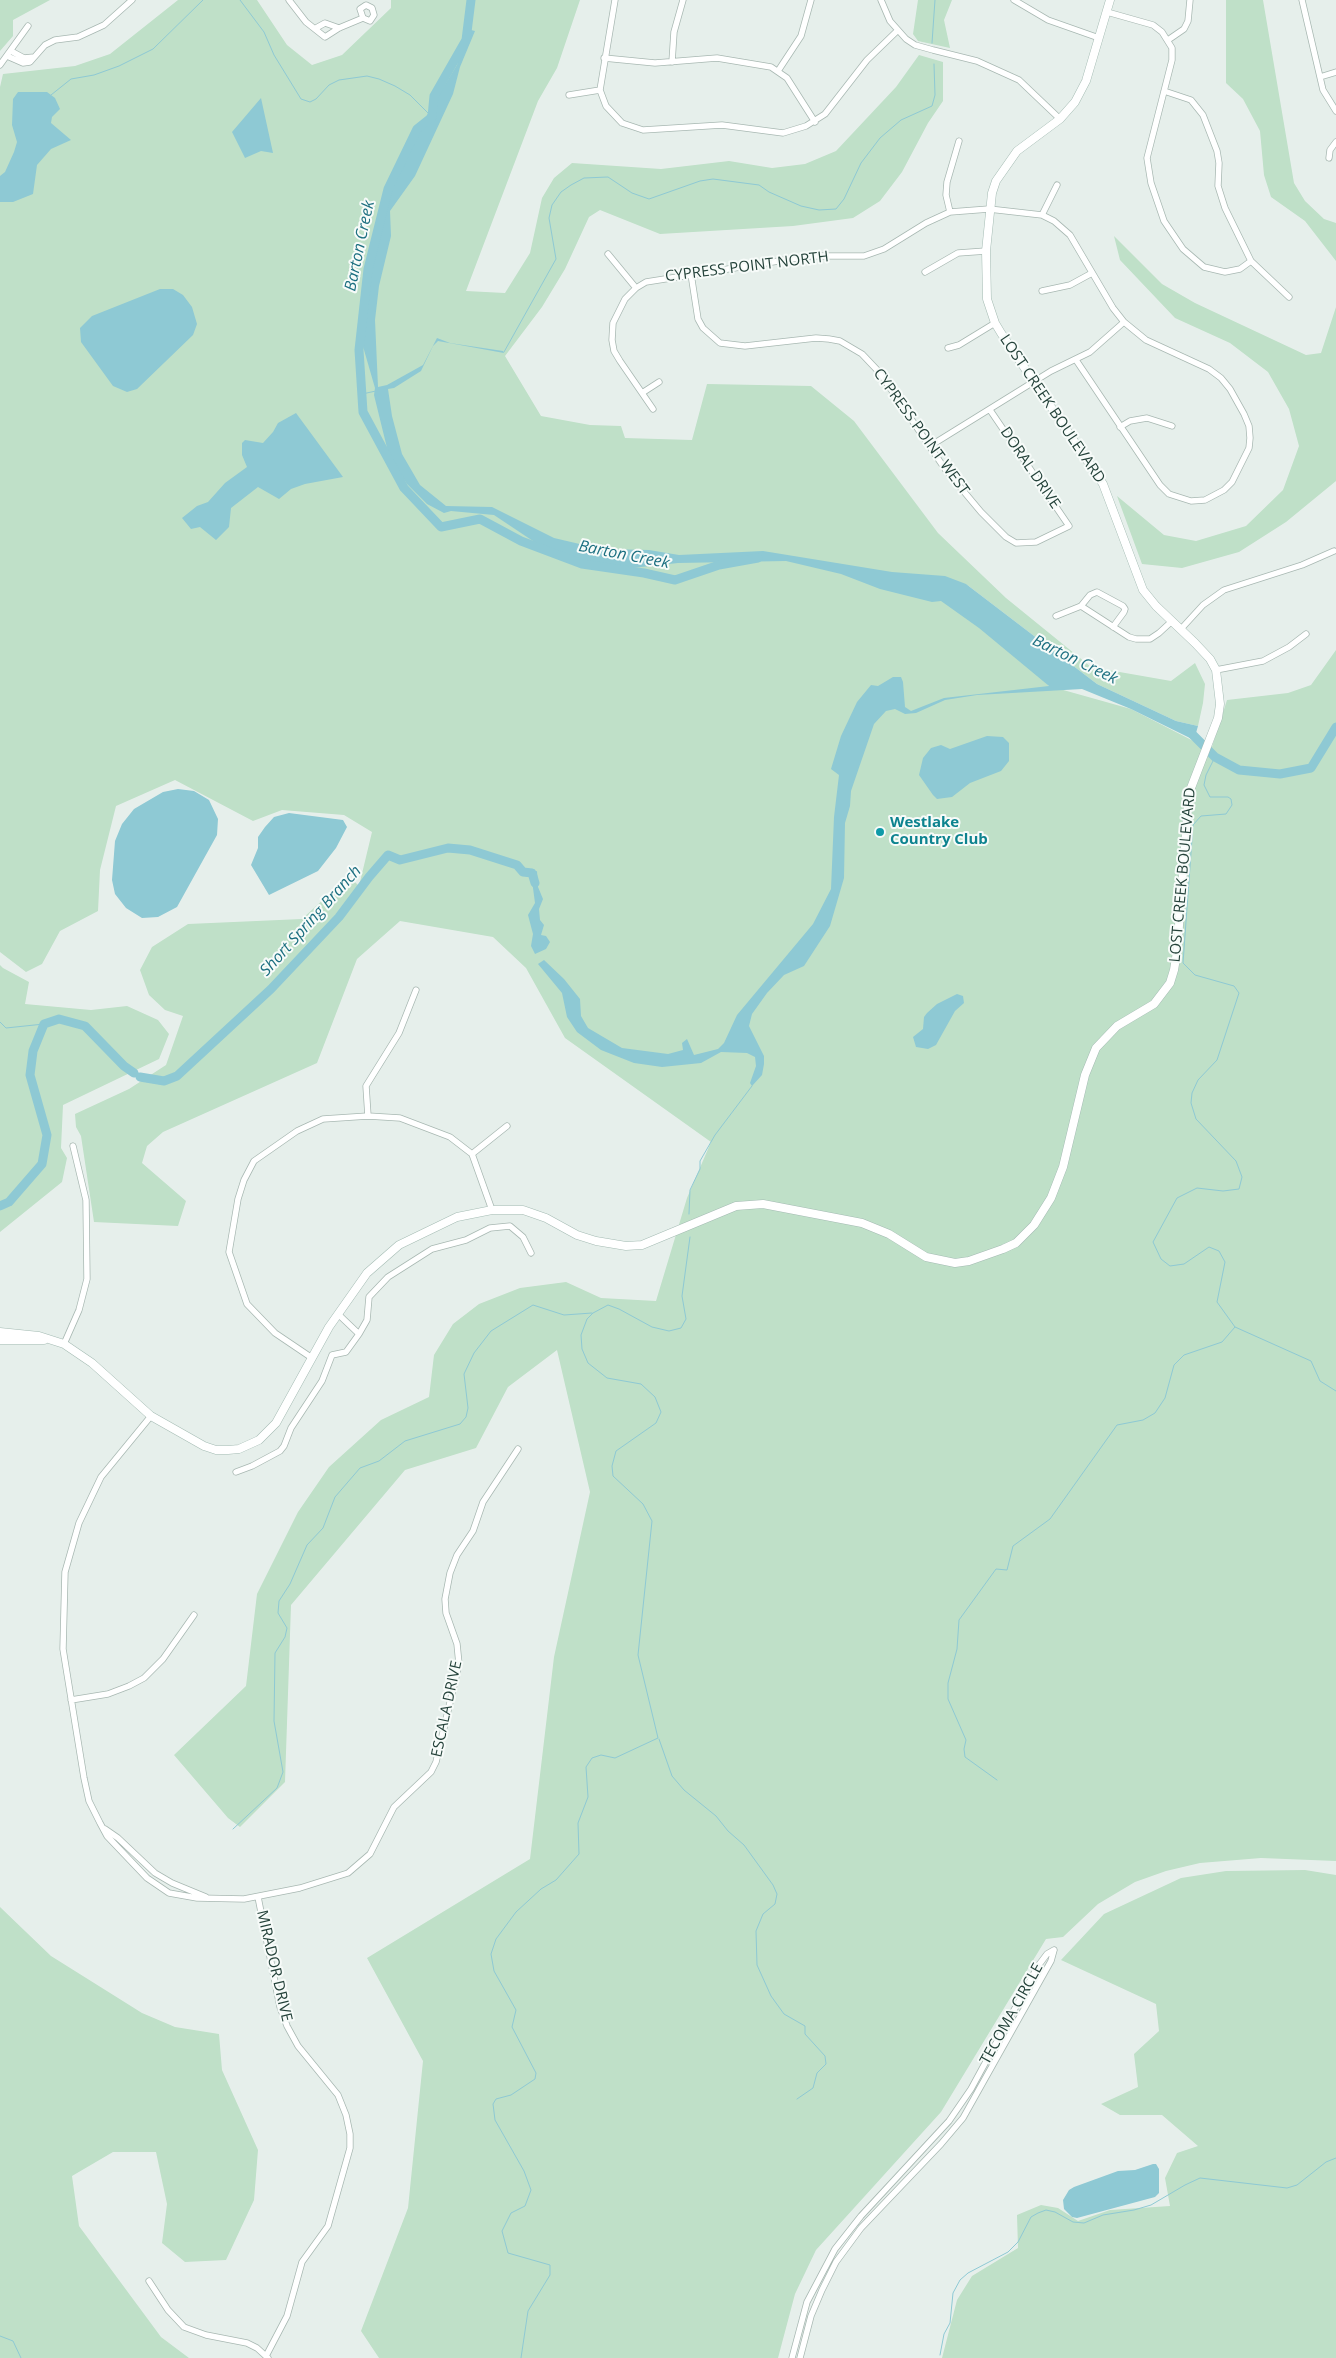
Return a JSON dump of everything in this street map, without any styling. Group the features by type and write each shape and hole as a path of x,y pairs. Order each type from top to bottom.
{"street":[{"path":"9,53 24,61 34,57 49,42 78,37 104,25 132,0"},
{"path":"289,0 306,22 325,37 339,28 363,18"},
{"path":"615,0 600,90 606,106 622,123 643,130 722,125 783,133 815,122 838,100 867,60 896,31"},
{"path":"672,62 674,32 683,0"},
{"path":"778,71 801,36 811,0"},
{"path":"881,0 884,10 896,31 915,44 977,61 1019,80 1060,119"},
{"path":"1014,0 1048,20 1099,38"},
{"name":"LOST CREEK BOULEVARD","path":"1,1336 38,1336 64,1344 92,1363 152,1416 188,1439 210,1448 228,1450 249,1445 268,1432 276,1423 338,1314 367,1274 399,1245 457,1217 492,1210 524,1210 546,1218 577,1235 596,1241 626,1246 642,1245 662,1239 725,1210 747,1203 788,1207 862,1223 889,1234 926,1257 945,1262 969,1261 1016,1242 1034,1225 1051,1198 1067,1152 1085,1075 1096,1048 1117,1026 1154,1004 1170,983 1176,952 1189,793 1218,718 1220,687 1216,670 1210,659 1143,590 1103,484 995,323 987,299 986,251 989,209 996,181 1007,162 1017,151 1060,119 1081,92 1110,0"},
{"path":"1168,40 1184,29 1188,21 1190,0"},
{"path":"1302,0 1320,77 1328,100 1336,110"},
{"path":"1107,12 1153,25 1168,40 1172,48 1172,60 1147,158 1151,183 1164,221 1183,249 1204,267 1225,272 1240,268 1251,261"},
{"path":"316,28 324,23 339,28"},
{"path":"0,65 28,26"},
{"path":"604,58 640,64 727,59 778,71 787,78 815,122"},
{"path":"1320,77 1336,72"},
{"path":"569,95 600,90"},
{"path":"1164,91 1191,100 1203,115 1217,152 1219,195 1251,261 1289,297"},
{"path":"950,212 946,195 947,182 959,141"},
{"path":"1329,158 1330,150 1336,142"},
{"path":"1057,185 1042,215 1054,221 1070,234 1113,308 1124,322 1146,340 1200,364 1221,378 1244,414 1249,426 1249,448 1232,482 1214,496 1205,500 1191,502 1169,494 1160,485 1076,360"},
{"name":"CYPRESS POINT NORTH","path":"636,288 658,279 810,256 864,256 884,250 926,223 950,212 989,209 1042,215"},
{"path":"925,272 958,253 986,251"},
{"path":"608,254 636,288 618,311 612,329 614,351 653,409"},
{"path":"1042,291 1070,285 1092,273"},
{"name":"CYPRESS POINT WEST","path":"690,274 698,318 711,338 720,343 730,346 816,338 840,341 852,346 880,373 966,496 1006,537 1016,542 1036,542 1069,526"},
{"path":"930,446 990,410 1033,381 1090,352 1124,322"},
{"path":"948,348 959,345 995,323"},
{"path":"642,393 659,382"},
{"name":"DORAL DRIVE","path":"990,410 1069,526"},
{"path":"1120,427 1138,419 1147,418 1172,426"},
{"path":"1181,629 1203,605 1224,590 1302,565 1334,551"},
{"path":"1056,616 1081,606 1090,595 1097,592 1123,606 1125,609 1113,627"},
{"path":"1081,606 1129,637 1144,640 1159,633 1172,621"},
{"path":"1216,670 1262,661 1290,647 1306,634"},
{"path":"368,1116 366,1086 399,1033 416,990"},
{"path":"312,1358 275,1333 247,1304 230,1252 238,1199 244,1180 254,1161 297,1131 323,1119 368,1116 405,1120 450,1137 472,1154 492,1210"},
{"path":"472,1154 507,1126"},
{"path":"64,1344 79,1310 87,1279 86,1200 72,1146"},
{"path":"236,1472 280,1451 291,1428 322,1381 332,1355 346,1352 367,1320 370,1297 377,1288 397,1271 432,1249 457,1243 490,1228 504,1226 510,1226 523,1237 531,1252"},
{"path":"338,1314 359,1334"},
{"name":"ESCALA DRIVE","path":"152,1416 98,1482 79,1523 66,1562 62,1634 71,1700 89,1801 107,1836 155,1884 169,1892 197,1898 235,1901 258,1897 325,1881 356,1868 375,1848 390,1812 423,1781 433,1767 459,1664 457,1644 446,1612 445,1599 450,1573 457,1555 472,1531 484,1502 518,1449"},
{"path":"71,1700 108,1694 144,1678 163,1659 194,1615"},
{"name":"ESCALA DRIVE","path":"105,1829 118,1838 155,1874 207,1898"},
{"name":"MIRADOR DRIVE","path":"258,1897 280,2007 287,2026 298,2046 338,2095 346,2115 350,2134 350,2148 328,2226 302,2262 287,2316 267,2357"},
{"name":"TECOMA CIRCLE","path":"792,2358 802,2318 814,2286 840,2242 893,2182 943,2130 971,2089 1038,1966 1047,1954 1054,1950 1051,1961 978,2093 952,2132 856,2234 836,2262 818,2296 808,2325 800,2358"},
{"path":"971,2089 978,2093"},
{"path":"966,2096 974,2100"},
{"path":"893,2182 899,2188"},
{"path":"887,2189 893,2194"},
{"path":"148,2281 168,2310 184,2327 206,2336 247,2343 257,2348 267,2357"},
{"path":"814,2286 822,2290"},
{"path":"811,2294 818,2296"}],"green space":[{"path":"0,0 50,0 13,20 13,36 0,51"},
{"path":"178,0 257,0 287,45 312,65 342,55 391,8 391,0 580,0 557,68 538,101 466,291 505,293 530,253 542,198 554,178 572,163 661,169 729,161 772,168 805,164 836,151 896,87 919,55 943,62 943,101 928,123 902,172 880,201 853,218 793,226 660,234 600,210 589,217 565,269 542,307 505,356 541,416 590,425 621,426 625,438 692,440 707,384 811,386 854,421 938,533 1006,598 1091,667 1171,681 1195,663 1205,684 1198,726 1176,721 1097,684 966,584 1049,686 1131,709 1211,750 1227,700 1288,693 1311,685 1336,650 1336,1861 1261,1858 1200,1863 1166,1871 1135,1882 1098,1904 1063,1937 1046,1939 941,2112 816,2250 795,2294 778,2358 379,2358 361,2331 408,2208 423,2061 367,1958 530,1859 554,1657 590,1492 557,1350 508,1387 476,1448 405,1470 291,1605 285,1782 240,1827 228,1818 174,1755 246,1686 257,1594 298,1512 329,1467 381,1420 429,1397 434,1355 453,1324 479,1304 520,1288 566,1282 601,1298 656,1301 687,1198 711,1142 565,1038 526,968 493,937 400,921 357,959 317,1063 163,1132 147,1146 142,1163 186,1201 178,1226 94,1222 81,1136 76,1127 75,1114 129,1089 166,1065 183,1016 165,1010 149,995 140,970 152,947 188,924 302,919 349,876 359,886 372,832 344,815 282,810 253,821 175,780 116,806 100,870 98,911 60,931 42,964 26,972 0,952 0,87 3,74 75,66 110,54"},
{"path":"918,0 952,0 944,20 950,48 918,41 913,34"},
{"path":"1226,0 1263,0 1294,183 1305,201 1324,219 1336,223 1336,261 1305,221 1271,197 1264,175 1260,131 1243,99 1226,83"},
{"path":"1114,236 1162,284 1195,303 1306,355 1321,353 1336,307 1336,481 1286,522 1239,552 1182,568 1142,564 1117,496 1164,535 1196,541 1246,526 1283,490 1299,446 1289,409 1268,372 1230,343 1175,318 1120,260"},
{"path":"0,965 29,982 25,1004 91,1010 127,1006 158,1020 169,1034 159,1059 63,1105 61,1148 67,1158 62,1182 0,1232"},
{"path":"1305,1870 1336,1875 1336,2358 942,2358 957,2300 972,2276 1018,2248 1017,2215 1041,2205 1058,2208 1078,2221 1110,2210 1170,2206 1165,2178 1177,2153 1198,2146 1162,2115 1120,2115 1101,2104 1138,2087 1134,2054 1159,2031 1156,2004 1061,1960 1104,1914 1181,1878 1226,1871"},
{"path":"0,1907 51,1956 142,2013 175,2027 219,2034 222,2070 258,2150 254,2200 226,2260 185,2262 162,2243 167,2204 156,2152 113,2152 72,2176 79,2226 161,2337 189,2358 0,2358"}],"water":[{"path":"467,29 475,31 460,67 453,94 415,176 390,211 391,236 379,286 375,320 378,387 387,385 423,365 437,338 450,343 503,351 504,353 438,341 433,346 421,371 394,388 388,389 392,416 402,454 420,485 446,506 492,507 554,538 601,549 649,550 679,555 763,551 892,572 945,576 966,584 1097,684 1176,721 1198,726 1194,740 1131,709 1082,689 977,695 945,700 916,713 905,714 895,709 886,711 874,724 851,791 850,806 845,823 844,878 830,926 804,966 784,975 767,993 752,1014 749,1026 764,1056 764,1064 762,1075 752,1086 750,1083 756,1066 755,1057 747,1053 721,1052 701,1063 662,1067 634,1063 601,1050 577,1032 567,1017 562,993 538,964 544,960 564,979 580,999 581,1016 588,1028 622,1048 668,1054 683,1050 682,1043 687,1039 694,1055 718,1049 724,1043 737,1015 813,924 831,889 834,817 839,775 831,769 841,736 857,702 871,685 878,686 893,677 901,677 905,707 911,711 944,698 1049,686 979,628 941,601 932,602 880,589 841,574 786,561 678,563 632,568 586,564 542,547 494,515 451,511 444,513 427,504 407,484 389,456 374,395 375,388 362,343 369,276 377,228 390,193 428,113 457,65"},
{"path":"18,92 47,92 55,98 60,109 52,117 51,123 71,140 51,149 37,165 33,194 13,202 0,202 0,176 5,172 17,142 12,125 13,99"},
{"path":"261,98 273,153 261,151 245,158 232,132"},
{"path":"160,289 173,289 183,295 192,307 197,324 193,335 137,389 127,392 113,386 81,342 80,328 92,316"},
{"path":"296,413 343,477 305,484 291,489 279,499 258,487 231,508 229,527 216,540 200,527 191,529 182,518 197,506 208,502 225,483 247,467 242,455 242,443 245,440 263,443 278,423"},
{"path":"987,736 1003,737 1009,743 1009,761 1001,771 970,783 952,797 937,799 919,775 923,758 931,748 941,745 950,749"},
{"path":"178,789 194,791 209,800 218,819 217,835 177,907 158,917 142,918 126,908 115,894 112,880 115,841 122,824 134,809 163,792"},
{"path":"289,813 343,820 347,827 336,848 318,871 269,895 251,865 258,848 258,837 265,827 274,817"},
{"path":"537,871 538,887 543,899 539,909 540,920 544,925 541,935 546,936 550,942 546,949 535,954 531,946 533,934 528,915 535,903 531,873"},
{"path":"957,994 963,996 964,1003 955,1011 936,1045 928,1049 916,1047 913,1037 923,1029 924,1017 927,1013 937,1004"},
{"path":"1156,2164 1159,2169 1159,2193 1155,2197 1077,2218 1072,2217 1064,2209 1063,2200 1069,2190 1074,2187 1118,2171 1135,2170"}],"waterway":[{"path":"51,95 71,79 94,75 119,66 153,49 203,0"},
{"path":"240,0 264,32 274,55 301,99 310,102 316,99 329,85 339,80 367,76 395,86 410,95 428,113"},
{"name":"Barton Creek","path":"471,0 466,40 434,96 432,117 417,129 388,189 368,269 359,350 363,412 404,488 441,527 480,519 521,541 582,564 644,573 675,580 719,565 758,558"},
{"path":"932,43 935,0"},
{"path":"504,352 556,259 549,218 552,205 561,192 571,185 584,178 608,177 632,193 649,199 700,181 713,179 759,185 769,192 801,206 819,210 836,209 844,199 861,163 880,138 901,120 932,106 935,95 934,64"},
{"path":"362,394 376,391"},
{"name":"Barton Creek","path":"1187,729 1215,757 1239,770 1280,774 1311,768 1336,727"},
{"path":"997,1780 965,1757 966,1740 948,1699 948,1683 957,1649 959,1620 996,1569 1007,1570 1013,1546 1050,1519 1117,1425 1143,1420 1155,1413 1165,1398 1174,1365 1184,1355 1222,1342 1235,1327 1217,1302 1225,1262 1219,1251 1209,1247 1184,1264 1170,1266 1161,1259 1153,1242 1177,1198 1197,1188 1223,1191 1239,1189 1242,1177 1236,1161 1196,1119 1191,1103 1192,1093 1198,1080 1217,1060 1239,993 1234,986 1195,975 1183,963 1193,825 1201,816 1226,814 1232,805 1231,799 1228,797 1210,797 1204,785 1206,775 1215,757"},
{"name":"Short Spring Branch","path":"140,1077 164,1081 177,1076 271,989 339,917 388,855 400,860 448,848 470,850 517,865 523,872 532,873 535,883"},
{"name":"Short Spring Branch","path":"0,1206 9,1202 42,1164 47,1135 30,1075 33,1051 44,1024 59,1019 85,1026 124,1066 134,1073"},
{"path":"0,1022 6,1028 44,1024"},
{"path":"689,1214 690,1190 700,1169 700,1161 715,1135 752,1086"},
{"path":"521,2358 528,2311 550,2275 550,2265 508,2253 502,2231 511,2213 525,2206 531,2190 524,2171 495,2120 493,2104 496,2099 511,2095 535,2079 536,2073 512,2027 516,2010 494,1971 491,1954 496,1939 516,1912 541,1889 556,1880 579,1854 578,1823 588,1797 586,1767 592,1758 601,1755 615,1758 658,1738 638,1655 652,1521 643,1504 613,1476 612,1466 616,1451 656,1423 661,1412 655,1397 641,1384 607,1378 588,1363 582,1349 581,1335 587,1319 593,1313 608,1305 652,1327 669,1331 681,1328 686,1319 682,1296 690,1237"},
{"path":"233,1829 277,1788 283,1772 274,1721 275,1653 285,1637 287,1628 278,1613 279,1601 290,1584 307,1545 323,1528 335,1497 360,1468 379,1461 405,1441 460,1424 466,1417 468,1408 464,1374 474,1353 491,1331 533,1305 564,1315 592,1313"},
{"path":"1235,1327 1311,1361 1320,1381 1336,1391"},
{"path":"659,1739 672,1776 684,1790 716,1816 728,1831 744,1845 773,1885 777,1894 775,1904 763,1914 756,1931 757,1965 771,1996 784,2014 805,2026 805,2034 825,2056 826,2064 817,2073 813,2088 797,2099"},
{"path":"940,2355 944,2334 950,2323 953,2293 960,2280 968,2273 1008,2252 1018,2242 1031,2217 1038,2213 1046,2210 1055,2212 1073,2222 1084,2223 1103,2215 1151,2205 1200,2178 1287,2188 1297,2185 1326,2162 1336,2158"},
{"path":"0,2336 13,2341 21,2358"}],"place":[{"name":"Westlake Country Club","path":"880,832"}]}
